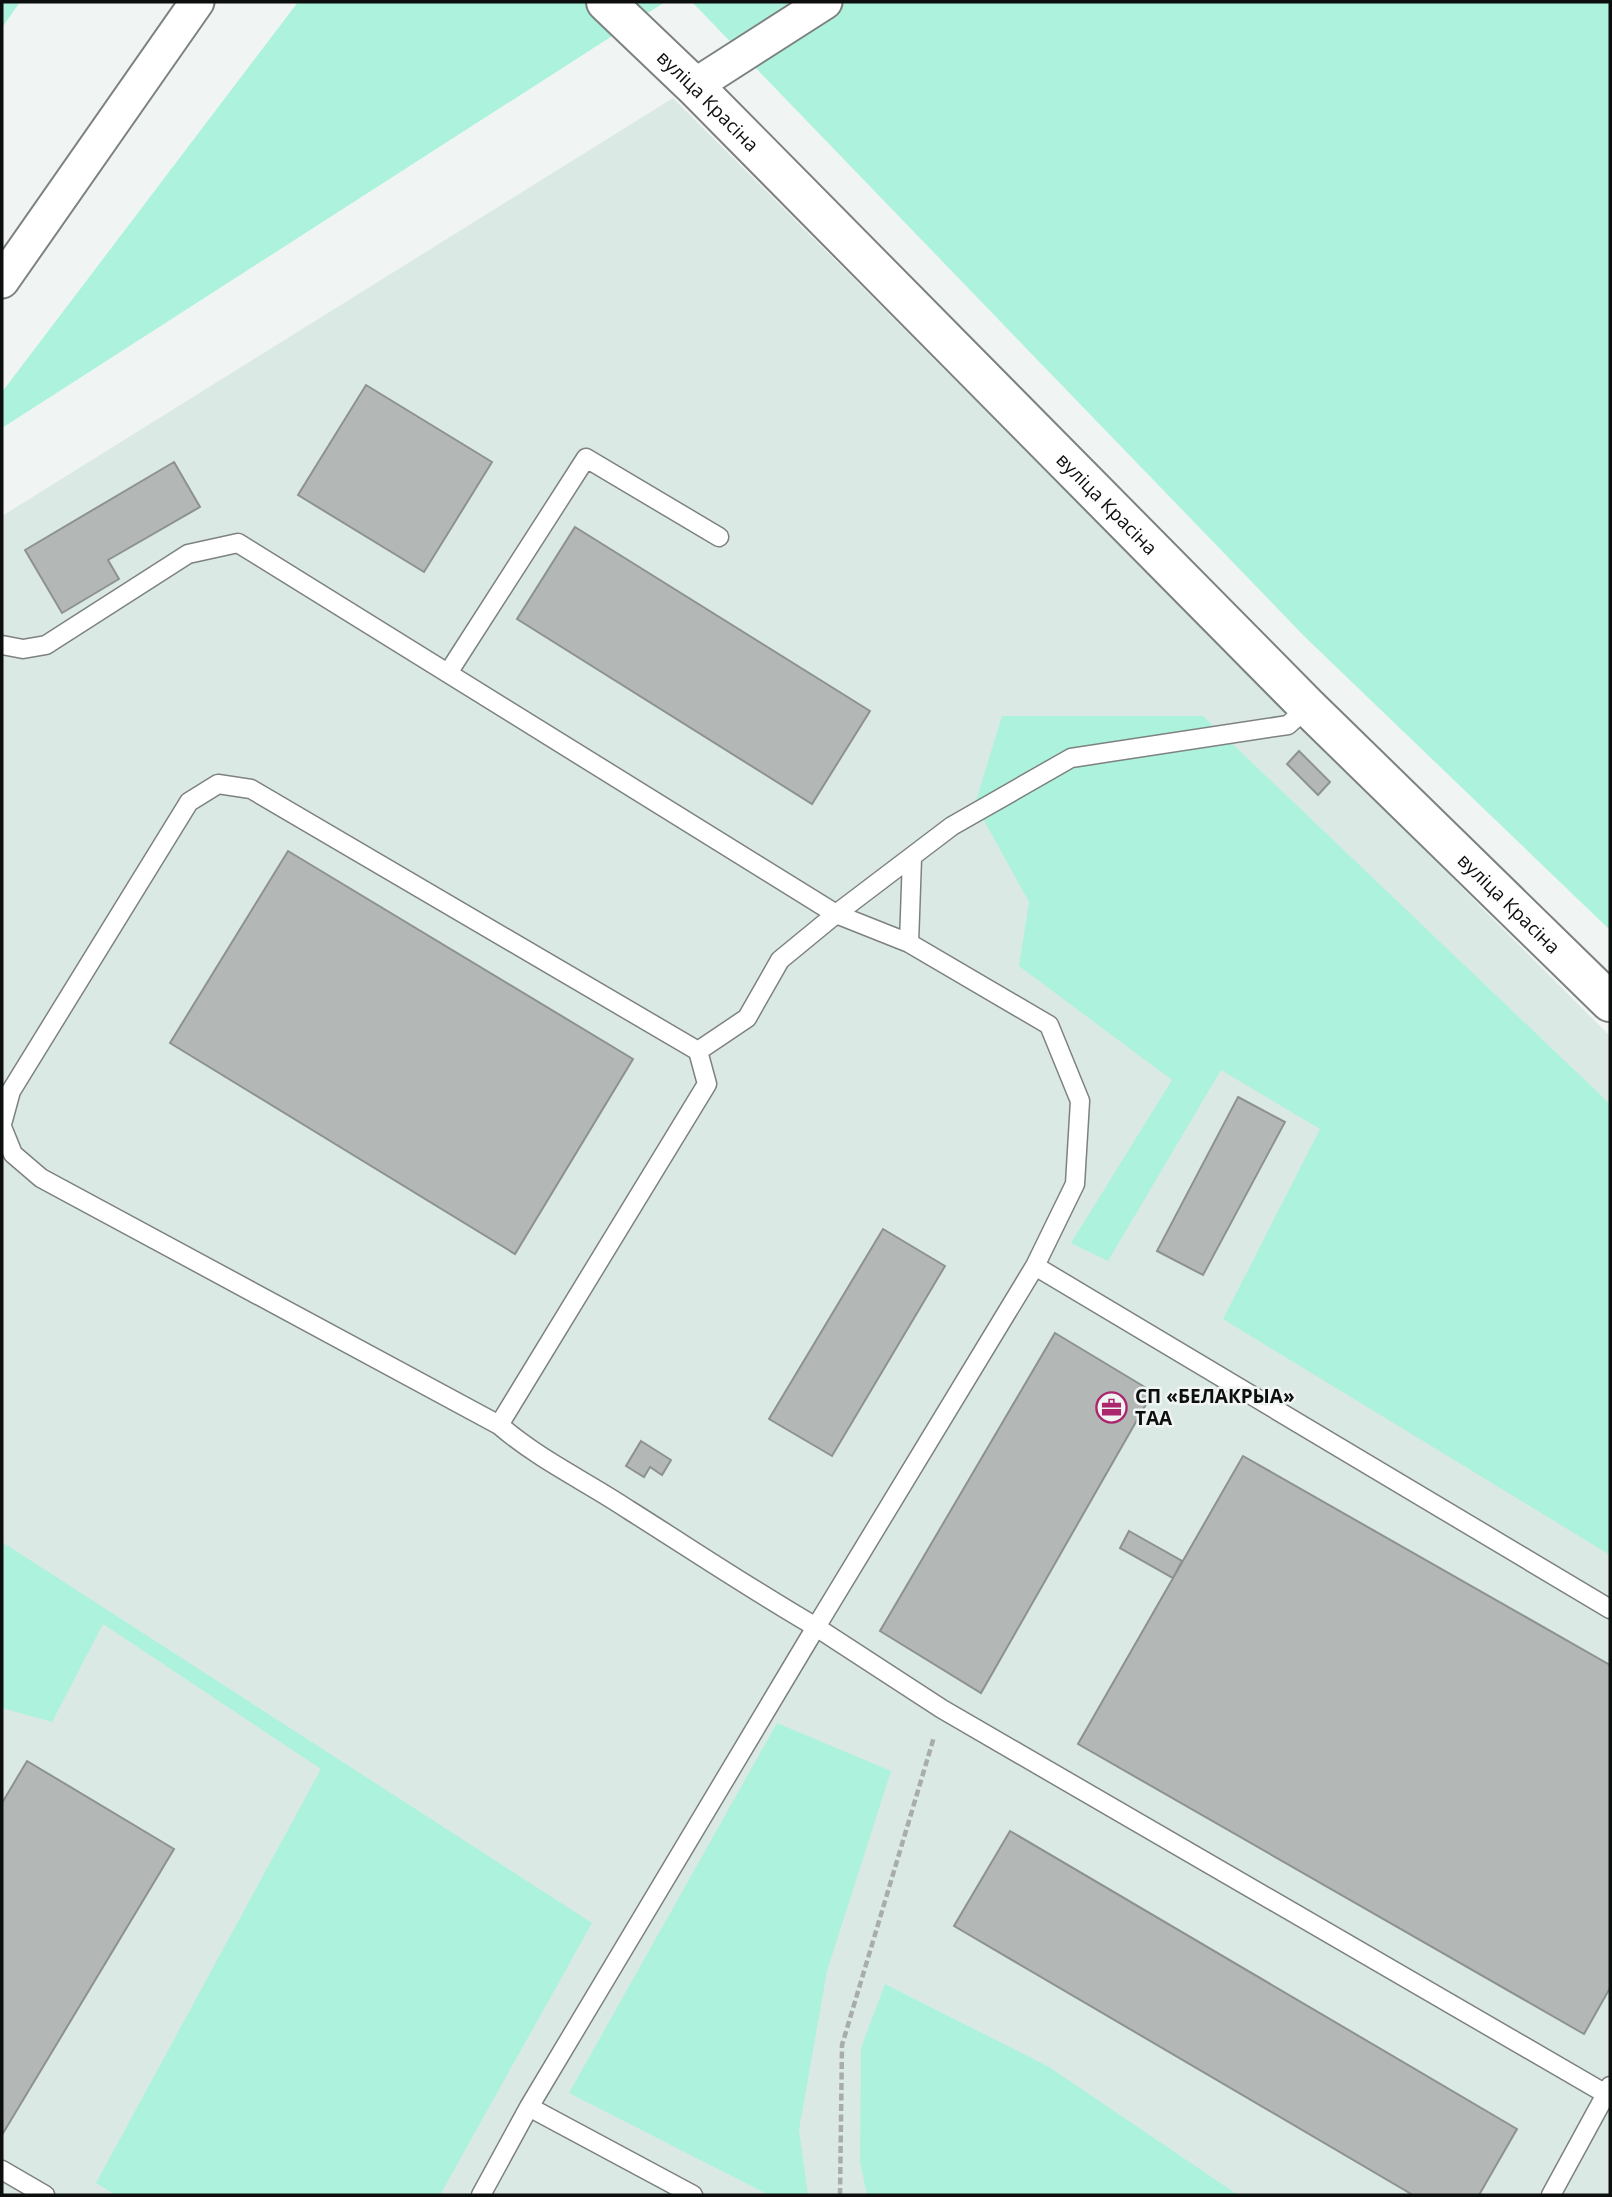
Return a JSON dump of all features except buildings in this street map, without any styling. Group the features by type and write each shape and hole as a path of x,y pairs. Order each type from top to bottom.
{"street":[{"path":"2,281 197,2"},
{"name":"вуліца Красіна","path":"606,2 694,86 1308,707 1610,1002"},
{"path":"694,86 825,2"}],"lane":[{"path":"449,673 586,458 719,537"},
{"path":"2,645 23,649 46,645 188,554 238,543 836,914 909,943 1049,1025 1080,1101 1075,1185 1035,1266 529,2107 481,2195"},
{"path":"698,1051 747,1018 780,960 836,914 952,826 1071,758 1288,725 1308,707"},
{"path":"499,1425 707,1084 698,1051 251,789 218,784 189,802 11,1091 2,1126 13,1154 41,1178 499,1425 531,1453 626,1508 942,1709 1608,2090 1551,2195"},
{"path":"909,943 912,858"},
{"path":"1035,1266 1610,1609"},
{"path":"529,2107 693,2195"},
{"path":"2,2170 45,2195"}],"path":[{"path":"840,2195 842,2045 942,1709"}],"shaded area":[{"path":"673,98 1610,1036 1610,2195 2,2195 2,516"}],"green space":[{"path":"2,2 20,2 2,28"},
{"path":"298,2 665,2 2,428 2,392"},
{"path":"692,2 1610,2 1610,930 1305,637"},
{"path":"1002,716 1203,716 1610,1104 1610,1555 1223,1319 1320,1129 1221,1070 1108,1261 1071,1243 1172,1080 1019,966 1029,902 975,804"},
{"path":"2,1542 592,1923 440,2195 116,2195 96,2183 321,1769 103,1624 52,1722 2,1708"},
{"path":"777,1723 891,1771 827,1971 799,2130 808,2195 769,2195 569,2093"},
{"path":"885,1984 1049,2067 1238,2195 867,2195 860,2161 861,2048"}],"place":[{"name":"СП «БЕЛАКРЫА» ТАА","path":"1112,1407"}]}
